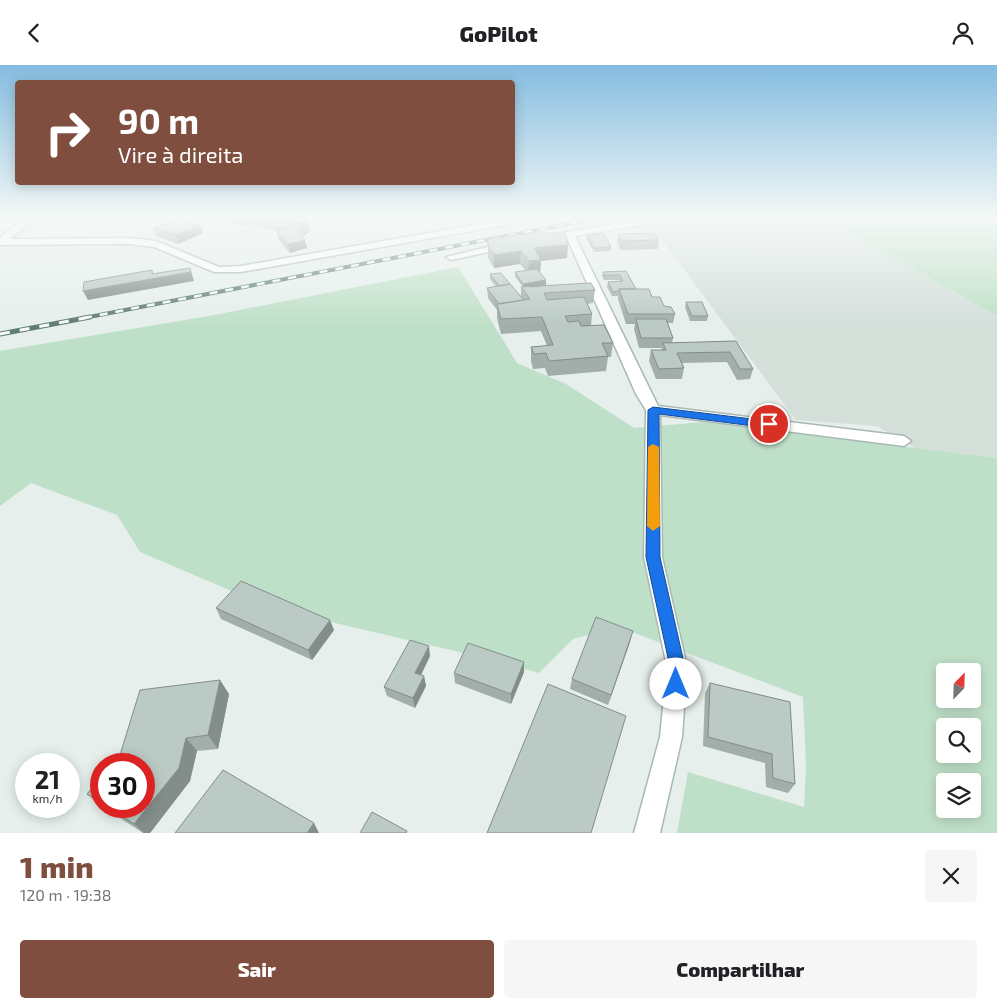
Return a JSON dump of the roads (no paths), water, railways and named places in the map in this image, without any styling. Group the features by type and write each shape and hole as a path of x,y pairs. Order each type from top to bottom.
{"street":[{"path":"179,254 218,270 240,269 326,254"},
{"path":"451,257 466,254"},
{"path":"579,254 653,410 653,557 678,667 670,737 647,833"},
{"path":"653,410 904,441"}],"railway":[{"path":"84,318 414,254"},
{"path":"0,334 90,317"}]}
